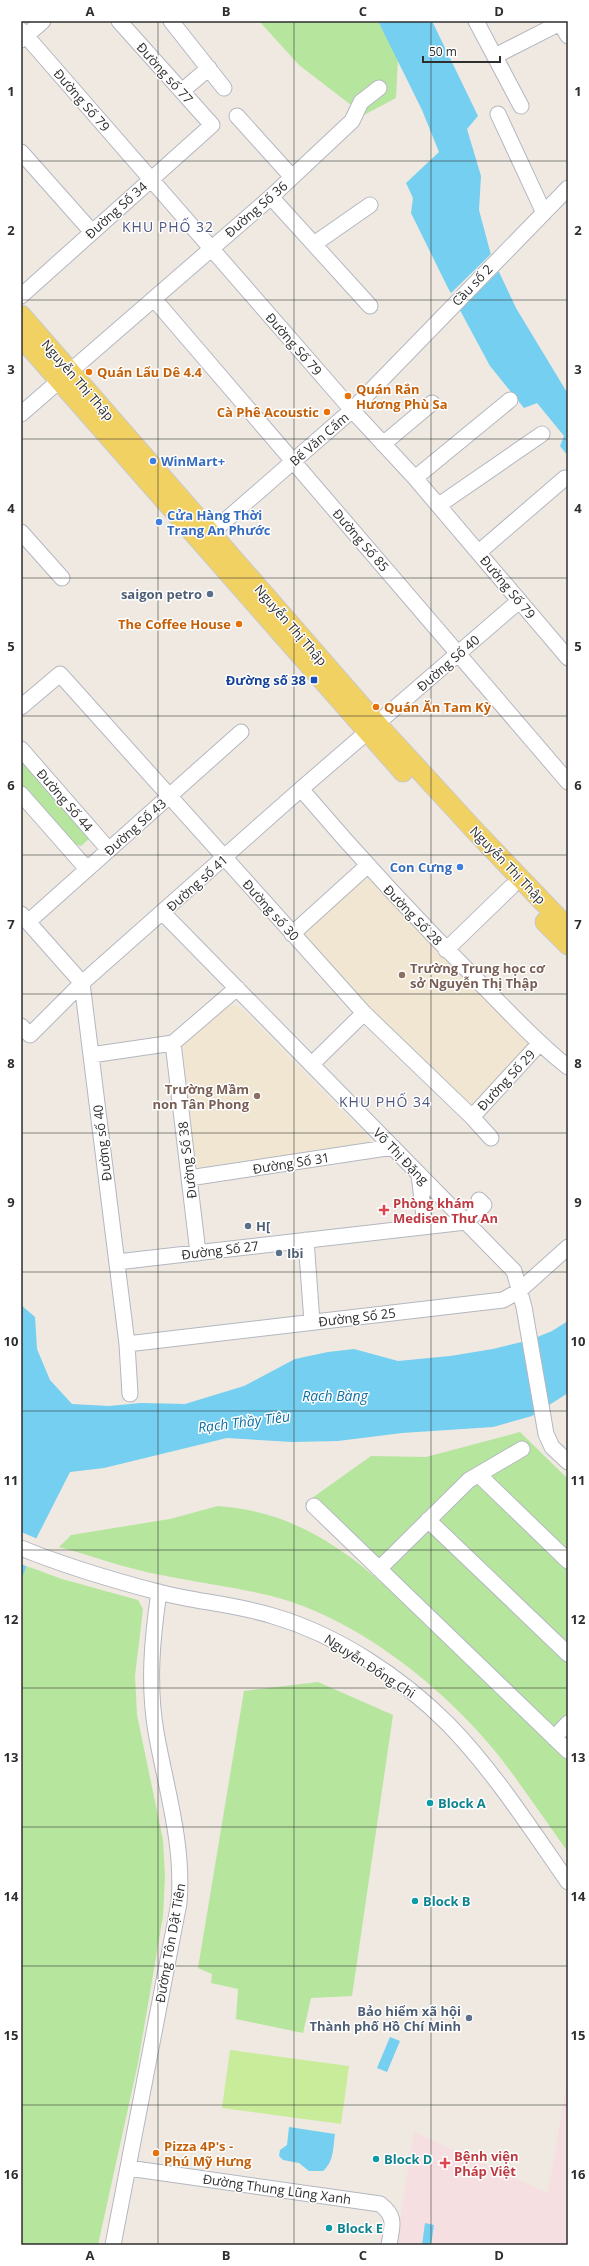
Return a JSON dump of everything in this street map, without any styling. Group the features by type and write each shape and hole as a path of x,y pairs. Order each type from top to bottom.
{"main road":[{"name":"Nguyễn Thị Thập","path":"21,315 65,376 511,887 565,931"},
{"name":"Nguyễn Thị Thập","path":"21,337 65,376"},
{"name":"Nguyễn Thị Thập","path":"373,729 477,833 565,931"}],"street":[{"path":"23,35 43,21"},
{"name":"Đường số 77","path":"118,21 212,125"},
{"path":"171,21 224,88"},
{"path":"476,21 521,106"},
{"path":"495,56 560,24 568,36"},
{"name":"Đường Số 79","path":"23,35 352,410 439,505 568,658"},
{"path":"182,91 209,68"},
{"name":"Đường Số 36","path":"21,414 271,197 352,122 361,102 379,88"},
{"path":"498,114 544,213 568,188"},
{"path":"237,116 292,177"},
{"name":"Đường Số 34","path":"21,296 212,125"},
{"path":"21,152 92,232"},
{"path":"271,197 370,306"},
{"path":"314,244 370,205"},
{"name":"Cầu số 2","path":"431,328 544,213"},
{"name":"Đường Số 85","path":"154,299 568,782"},
{"name":"Bế Văn Cấm","path":"206,538 293,460 352,410 431,328"},
{"path":"415,478 510,400"},
{"path":"383,444 432,403"},
{"path":"439,505 542,434"},
{"path":"479,552 565,478"},
{"path":"21,532 62,578"},
{"name":"Đường Số 40","path":"373,729 519,601"},
{"name":"Đường số 30","path":"21,707 60,674 364,1013 472,1117 491,1138"},
{"name":"Đường số 41","path":"25,1030 164,913 301,789 373,729"},
{"name":"Đường Số 43","path":"25,918 87,869 241,732"},
{"name":"Đường Số 44","path":"21,750 109,850"},
{"name":"Đường Số 28","path":"301,789 367,866 446,950 540,1043 568,1067"},
{"path":"21,794 87,869"},
{"path":"292,934 367,866"},
{"path":"446,950 511,887"},
{"name":"Võ Thị Đặng","path":"164,913 514,1271 524,1307 543,1425 552,1447 568,1462"},
{"path":"25,918 82,983"},
{"name":"Đường số 40","path":"82,983 127,1344 130,1394"},
{"path":"91,1055 173,1043 237,988"},
{"path":"312,1064 364,1013"},
{"name":"Đường Số 38","path":"173,1043 198,1253"},
{"name":"Đường Số 29","path":"472,1117 540,1043"},
{"name":"Đường Số 31","path":"189,1178 393,1147"},
{"path":"419,1174 425,1226"},
{"path":"466,1222 484,1205 479,1200"},
{"name":"Đường Số 27","path":"117,1262 466,1222"},
{"path":"306,1240 312,1322"},
{"name":"Đường Số 25","path":"127,1344 503,1300 519,1291 568,1247"},
{"path":"379,1569 469,1480 522,1449"},
{"path":"479,1475 568,1561"},
{"path":"314,1506 568,1751"},
{"path":"428,1520 568,1654"},
{"name":"Nguyễn Đổng Chi","path":"21,1548 56,1562 159,1592 233,1605 304,1626 327,1637 390,1676 432,1709 469,1747 568,1882"},
{"name":"Đường Tôn Dật Tiên","path":"113,2245 179,1903 181,1875 176,1826 156,1730 151,1675 151,1648 159,1592"},
{"path":"554,1738 568,1723"},
{"name":"Đường Thung Lũng Xanh","path":"128,2168 380,2204 391,2215 393,2222 389,2245"}],"shaded area":[{"name":"Trường Trung học cơ sở Nguyễn Thị Thập","path":"367,875 528,1037 528,1044 525,1050 476,1102 470,1105 367,1009 303,936 306,929"},
{"name":"Trường Mầm non Tân Phong","path":"237,1006 244,1011 369,1138 371,1142 369,1147 207,1169 199,1166 195,1160 183,1046 187,1040 225,1007"},
{"name":"Bệnh viện Pháp Việt","path":"568,2076 568,2245 396,2245 414,2132 548,2193"}],"green space":[{"path":"259,21 378,21 398,58 396,98 364,115 299,65"},
{"path":"21,755 87,830 89,839 81,846 74,844 21,785"},
{"path":"520,1432 568,1479 568,1757 305,1503 371,1456 426,1457"},
{"path":"218,1506 254,1511 287,1521 317,1536 345,1553 397,1596 568,1759 568,1852 499,1756 456,1708 404,1664 348,1627 319,1612 289,1601 241,1589 148,1572 59,1547 71,1535 170,1519"},
{"path":"21,1564 62,1579 138,1600 143,1609 135,1676 137,1715 163,1840 165,1876 163,1916 138,2063 98,2245 21,2245"},
{"path":"318,1682 393,1715 352,1996 311,1998 303,2033 236,2019 238,1989 211,1983 212,1974 198,1968 244,1691"},
{"path":"230,2050 349,2066 341,2124 222,2108"}],"water":[{"path":"378,21 432,21 478,116 467,129 481,176 479,210 491,255 516,308 568,394 568,456 560,446 564,436 537,403 524,408 490,366 447,286 411,213 413,198 406,183 439,152 422,110"},
{"name":"Rạch Bàng","path":"21,1305 35,1317 37,1349 50,1380 72,1404 109,1406 141,1403 185,1404 244,1386 295,1359 328,1352 354,1349 398,1361 450,1356 493,1349 530,1340 552,1331 568,1321 568,1393 532,1416 493,1427 402,1433 338,1441 292,1442 227,1438 104,1468 70,1472 37,1537 21,1581"},
{"path":"390,2037 400,2041 387,2072 377,2068"},
{"path":"289,2127 335,2134 331,2159 323,2171 309,2171 299,2163 283,2160 279,2156 280,2150 287,2145"},
{"path":"425,2223 434,2225 431,2245 422,2245"}],"pier":[{"path":"493,252 500,270 458,312 449,295"},
{"path":"21,1532 38,1539 28,1567 21,1564"}],"place":[{"name":"Quán Lẩu Dê 4.4","path":"89,372"},
{"name":"Quán Rắn Hương Phù Sa","path":"348,396"},
{"name":"Cà Phê Acoustic","path":"327,412"},
{"name":"WinMart+","path":"153,461"},
{"name":"Cửa Hàng Thời Trang An Phước","path":"159,522"},
{"name":"saigon petro","path":"210,594"},
{"name":"The Coffee House","path":"239,624"},
{"name":"Đường số 38","path":"314,680"},
{"name":"Quán Ăn Tam Kỳ","path":"376,707"},
{"name":"Con Cưng","path":"460,867"},
{"name":"Trường Trung học cơ sở Nguyễn Thị Thập","path":"402,975"},
{"name":"Trường Mầm non Tân Phong","path":"257,1096"},
{"name":"Phòng khám Medisen Thư An","path":"384,1210"},
{"name":"H[","path":"248,1226"},
{"name":"Ibi","path":"279,1253"},
{"name":"Block A","path":"430,1803"},
{"name":"Block B","path":"415,1901"},
{"name":"Bảo hiểm xã hội Thành phố Hồ Chí Minh","path":"469,2018"},
{"name":"Pizza 4P's - Phú Mỹ Hưng","path":"156,2153"},
{"name":"Block D","path":"376,2159"},
{"name":"Bệnh viện Pháp Việt","path":"445,2163"},
{"name":"Block E","path":"329,2228"}],"district":[{"name":"KHU PHỐ 32","path":"168,227"},
{"name":"KHU PHỐ 34","path":"385,1102"}],"water label":[{"name":"Rạch Thầy Tiêu","path":"244,1422"}]}
